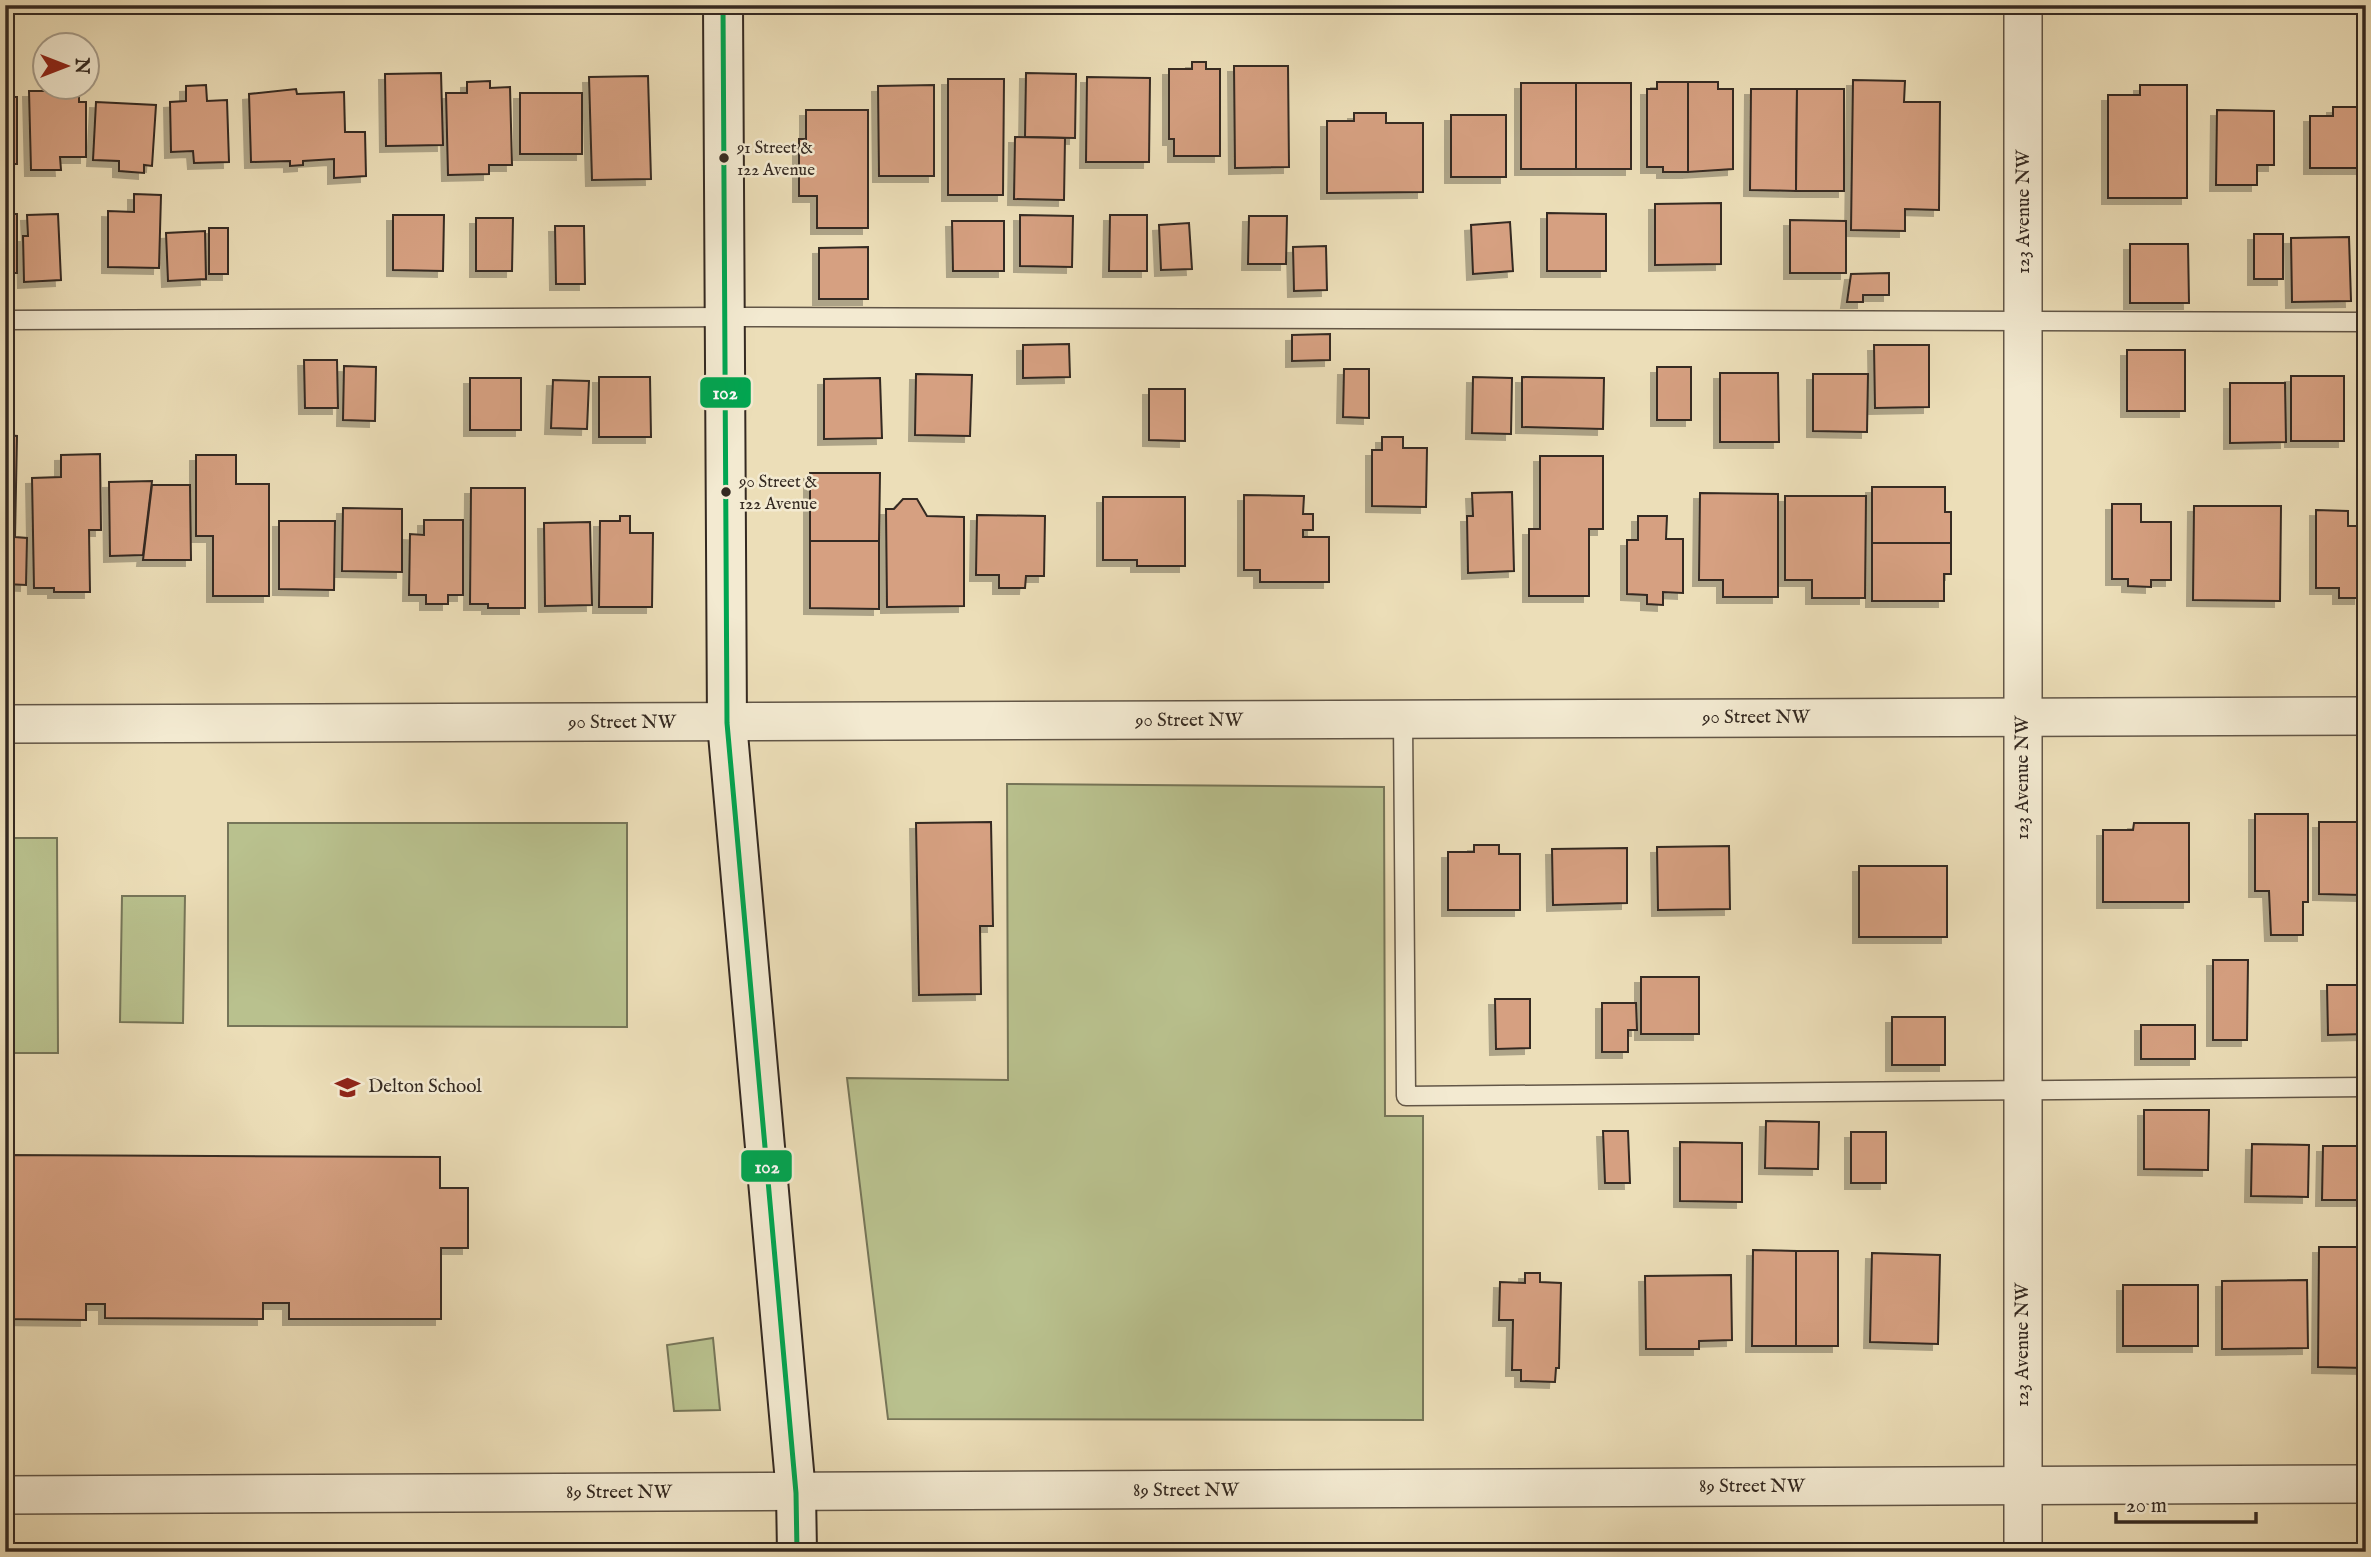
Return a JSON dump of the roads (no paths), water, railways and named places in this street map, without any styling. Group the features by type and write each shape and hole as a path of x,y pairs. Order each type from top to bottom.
{"street":[{"path":"723,5 727,723 796,1493 797,1552"},
{"name":"123 Avenue NW","path":"2023,5 2023,1552"},
{"name":"90 Street NW","path":"7,719 727,723 2366,716"},
{"name":"89 Street NW","path":"5,1495 2366,1484"}],"lane":[{"path":"5,320 723,317 2366,322"},
{"path":"1402,720 1406,1096 2023,1088 2366,1087"}],"place":[{"name":"91 Street & 122 Avenue","path":"724,158"},
{"name":"90 Street & 122 Avenue","path":"726,492"},
{"name":"Delton School","path":"348,1087"}]}
